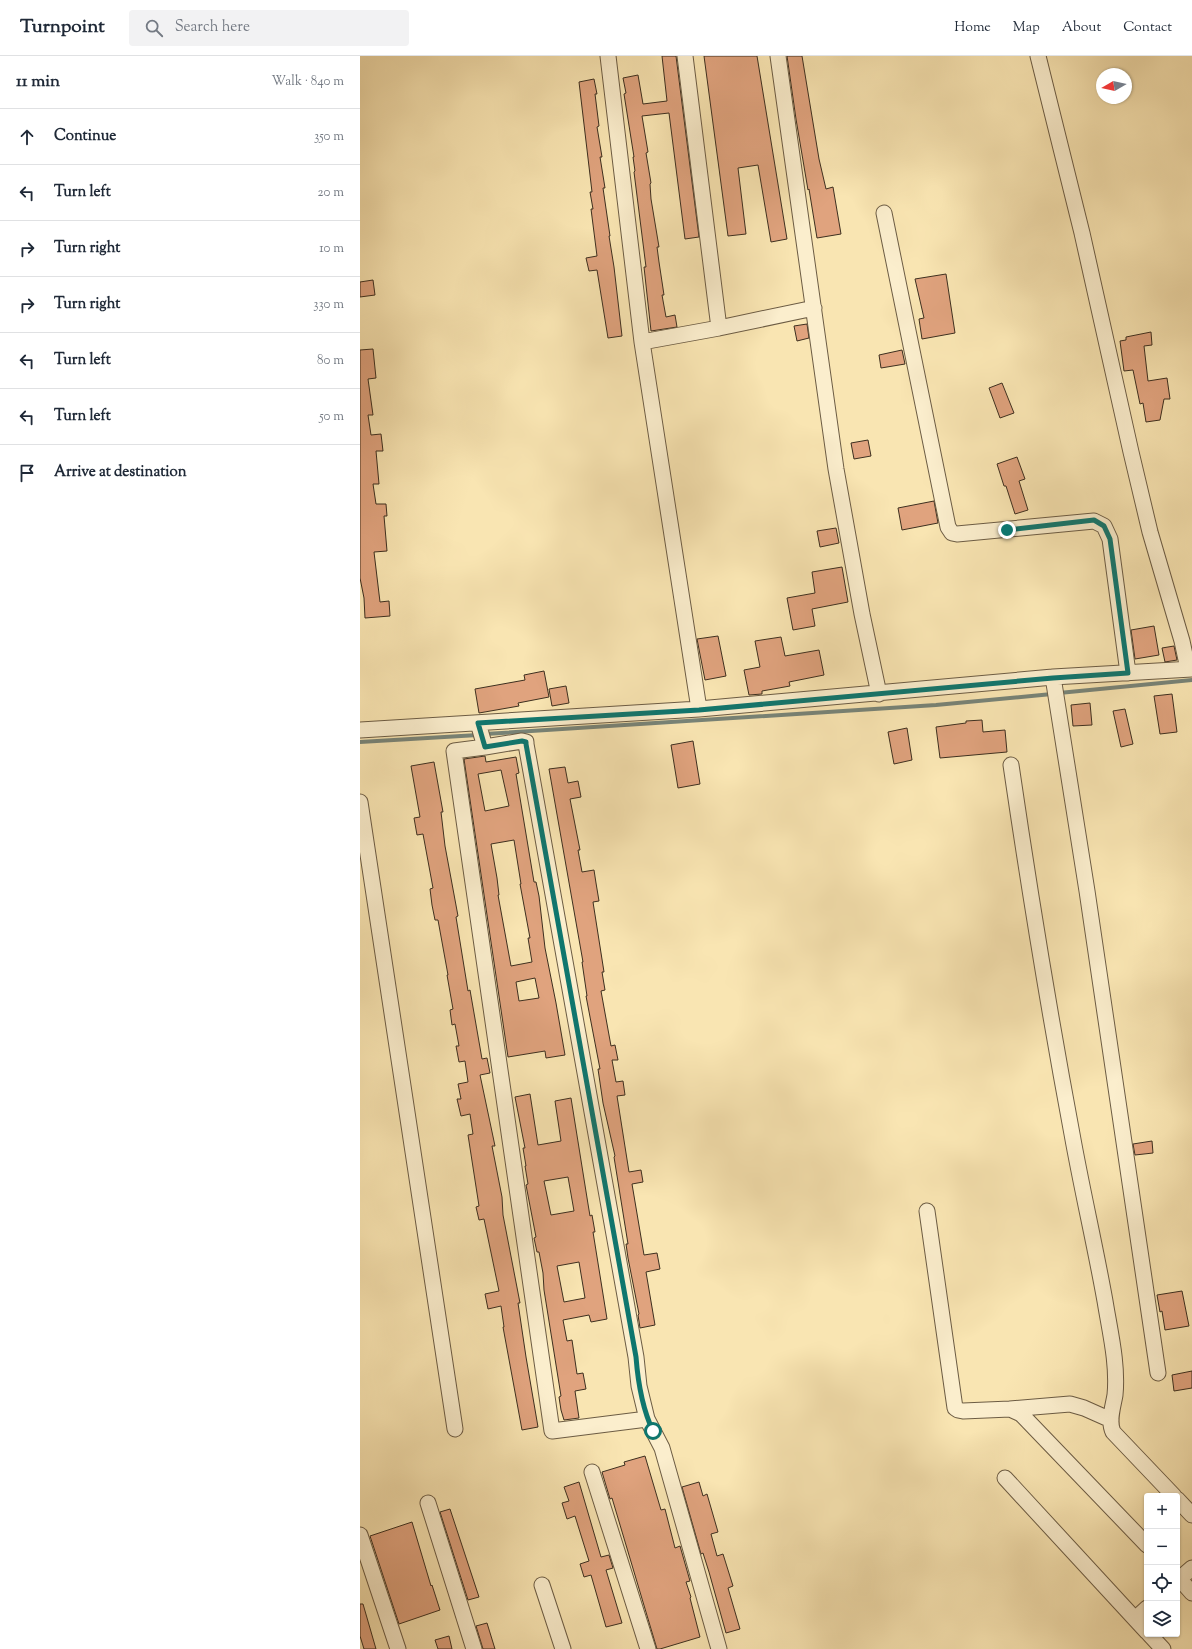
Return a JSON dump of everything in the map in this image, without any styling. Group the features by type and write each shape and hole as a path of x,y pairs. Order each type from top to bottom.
{"street":[{"path":"608,56 642,342 699,710"},
{"path":"685,56 719,328"},
{"path":"778,56 836,469 862,614 879,694"},
{"path":"647,1419 552,1431 454,752 481,735 699,710 879,694 1054,686 1128,673 1190,669 1150,532 1082,233 1038,56"},
{"path":"884,213 948,527 952,533 957,534 1094,520 1104,526 1110,539 1128,673"},
{"path":"642,342 814,308"},
{"path":"1054,686 1088,899 1158,1373"},
{"path":"360,730 481,735 526,742 636,1357 639,1386 647,1419 662,1448 719,1649"},
{"path":"1011,765 1038,948 1113,1354 1116,1375 1111,1420 1113,1432 1171,1493"},
{"path":"360,802 455,1429"},
{"path":"927,1211 955,1408 963,1411 1070,1404 1084,1408 1111,1420"},
{"path":"1010,1409 1021,1414 1144,1542"},
{"path":"592,1472 648,1649"},
{"path":"1005,1478 1144,1629"},
{"path":"1180,1502 1192,1515"},
{"path":"428,1503 474,1649"},
{"path":"360,1534 398,1649"},
{"path":"1180,1577 1192,1568"},
{"path":"1180,1581 1192,1593"},
{"path":"542,1585 563,1649"},
{"path":"1135,1619 1144,1611"},
{"path":"1152,1637 1163,1649"}],"building":[{"path":"662,56 676,56 699,237 685,239 669,113 642,116 648,152 646,153 651,183 651,199 659,247 657,247 664,295 662,295 666,317 675,315 677,327 651,331 644,267 646,267 634,172 634,157 624,94 626,93 623,78 638,75 643,104 667,101"},
{"path":"704,56 757,56 787,239 771,242 758,165 738,168 746,234 728,236"},
{"path":"787,56 802,56 819,159 826,189 833,187 841,234 817,238 796,119"},
{"path":"594,79 597,94 595,94 599,126 597,127 602,157 600,157 605,188 603,188 622,336 608,338 597,270 589,271 586,258 597,256 591,209 593,209 590,192 592,192 579,82"},
{"path":"946,274 955,333 922,339 919,319 924,318 915,279"},
{"path":"373,280 375,295 360,297 360,282"},
{"path":"807,324 809,338 797,341 794,326"},
{"path":"1151,332 1152,345 1144,346 1148,381 1167,378 1170,399 1164,399 1160,420 1146,422 1143,403 1140,404 1133,370 1124,371 1120,341 1126,340 1126,337"},
{"path":"373,349 376,378 368,379 373,415 368,415 371,435 381,434 383,451 376,451 379,484 373,484 376,504 386,504 387,516 384,516 387,551 374,552 380,602 389,601 390,616 365,618 364,598 360,578 360,350"},
{"path":"902,350 905,364 881,368 879,355"},
{"path":"1002,383 1014,413 1000,418 989,388"},
{"path":"868,440 871,456 854,459 851,443"},
{"path":"1017,457 1025,479 1019,481 1028,510 1015,514 997,464"},
{"path":"934,501 938,523 902,530 898,508"},
{"path":"836,528 839,543 820,547 817,531"},
{"path":"842,567 848,602 812,609 815,626 793,630 787,598 815,593 812,572"},
{"path":"1154,626 1159,655 1135,659 1131,630"},
{"path":"718,636 726,676 705,680 697,639"},
{"path":"781,637 785,656 819,650 824,675 789,682 790,686 762,691 762,694 749,695 744,670 760,667 755,641"},
{"path":"1174,646 1177,660 1165,662 1162,648"},
{"path":"544,671 549,697 518,703 519,706 479,713 475,689 525,680 524,675"},
{"path":"566,686 569,703 552,706 549,689"},
{"path":"1172,694 1177,732 1160,734 1154,696"},
{"path":"1090,703 1092,725 1073,726 1071,705"},
{"path":"1125,709 1133,744 1121,747 1113,711"},
{"path":"982,720 983,732 1005,730 1007,752 940,758 936,727 966,723 966,721"},
{"path":"907,728 912,760 894,764 888,732"},
{"path":"693,741 700,784 678,788 671,745"},
{"path":"485,756 486,762 516,757 519,773 516,774 534,882 536,882 539,896 545,948 565,1055 546,1058 545,1051 508,1057 464,759","holes":["501,770 509,806 485,811 478,774","514,840 530,938 528,938 532,962 511,966 498,895 497,878 491,844","535,978 539,998 519,1001 516,982"]},
{"path":"434,762 443,812 441,812 445,846 458,916 456,917 468,991 470,990 482,1059 487,1058 490,1073 480,1075 495,1146 492,1146 502,1197 503,1215 520,1303 518,1303 538,1427 522,1430 503,1327 501,1306 488,1309 485,1294 499,1291 484,1219 479,1220 476,1207 479,1206 468,1135 473,1134 470,1114 461,1116 457,1099 461,1099 458,1084 468,1082 465,1061 459,1062 456,1046 459,1046 455,1024 452,1025 450,1010 453,1009 448,975 438,920 435,920 432,905 430,889 433,888 423,834 417,835 414,818 420,817 411,766"},
{"path":"565,767 568,783 578,781 581,797 570,799 580,850 578,850 582,872 594,870 599,901 593,902 604,972 602,972 605,990 601,991 611,1046 615,1045 618,1060 612,1060 616,1082 623,1081 625,1095 617,1096 629,1172 641,1170 643,1182 632,1184 644,1255 657,1253 660,1269 646,1272 655,1325 640,1328 639,1314 628,1258 626,1244 628,1244 615,1156 603,1103 598,1069 600,1069 586,996 583,962 549,769"},
{"path":"530,1094 538,1145 561,1141 555,1101 571,1098 590,1216 592,1215 595,1232 593,1232 607,1319 591,1322 589,1315 563,1320 567,1341 572,1340 577,1374 583,1373 586,1389 575,1391 579,1418 564,1420 561,1410 559,1397 561,1396 544,1290 543,1273 539,1252 537,1252 534,1238 536,1237 526,1185 528,1184 523,1148 525,1148 515,1097","holes":["568,1177 574,1211 551,1215 544,1181","579,1262 585,1298 564,1302 557,1266"]},
{"path":"1152,1141 1153,1153 1135,1155 1133,1144"},
{"path":"1182,1291 1189,1326 1165,1330 1162,1311 1160,1312 1157,1295"},
{"path":"1192,1371 1192,1388 1174,1391 1172,1375"},
{"path":"645,1456 661,1510 665,1509 675,1548 680,1546 690,1581 686,1582 700,1637 660,1649 657,1649 612,1498 610,1499 602,1472 625,1465 624,1462"},
{"path":"579,1482 601,1557 609,1555 613,1568 606,1570 622,1623 606,1627 591,1575 584,1577 580,1564 589,1561 575,1516 567,1519 562,1503 569,1501 564,1487"},
{"path":"699,1482 703,1496 707,1494 718,1532 711,1534 717,1556 723,1554 733,1586 728,1588 740,1629 726,1633 709,1572 703,1553 701,1554 682,1487"},
{"path":"450,1509 479,1597 468,1600 440,1512"},
{"path":"412,1522 431,1586 432,1585 440,1610 399,1624 370,1536"},
{"path":"360,1604 363,1604 376,1649 364,1649 360,1636"},
{"path":"487,1623 495,1649 483,1649 476,1626"},
{"path":"449,1636 452,1649 438,1649 435,1640"}],"waterway":[{"path":"1059,693 1192,680"},
{"path":"485,734 936,705 1052,694"},
{"path":"360,742 478,735"}],"route":[{"path":"653,1431 647,1419 639,1386 636,1357 526,742 522,741 485,747 478,723 699,710 1053,678 1128,673 1110,539 1104,526 1094,520 1007,530"}]}
